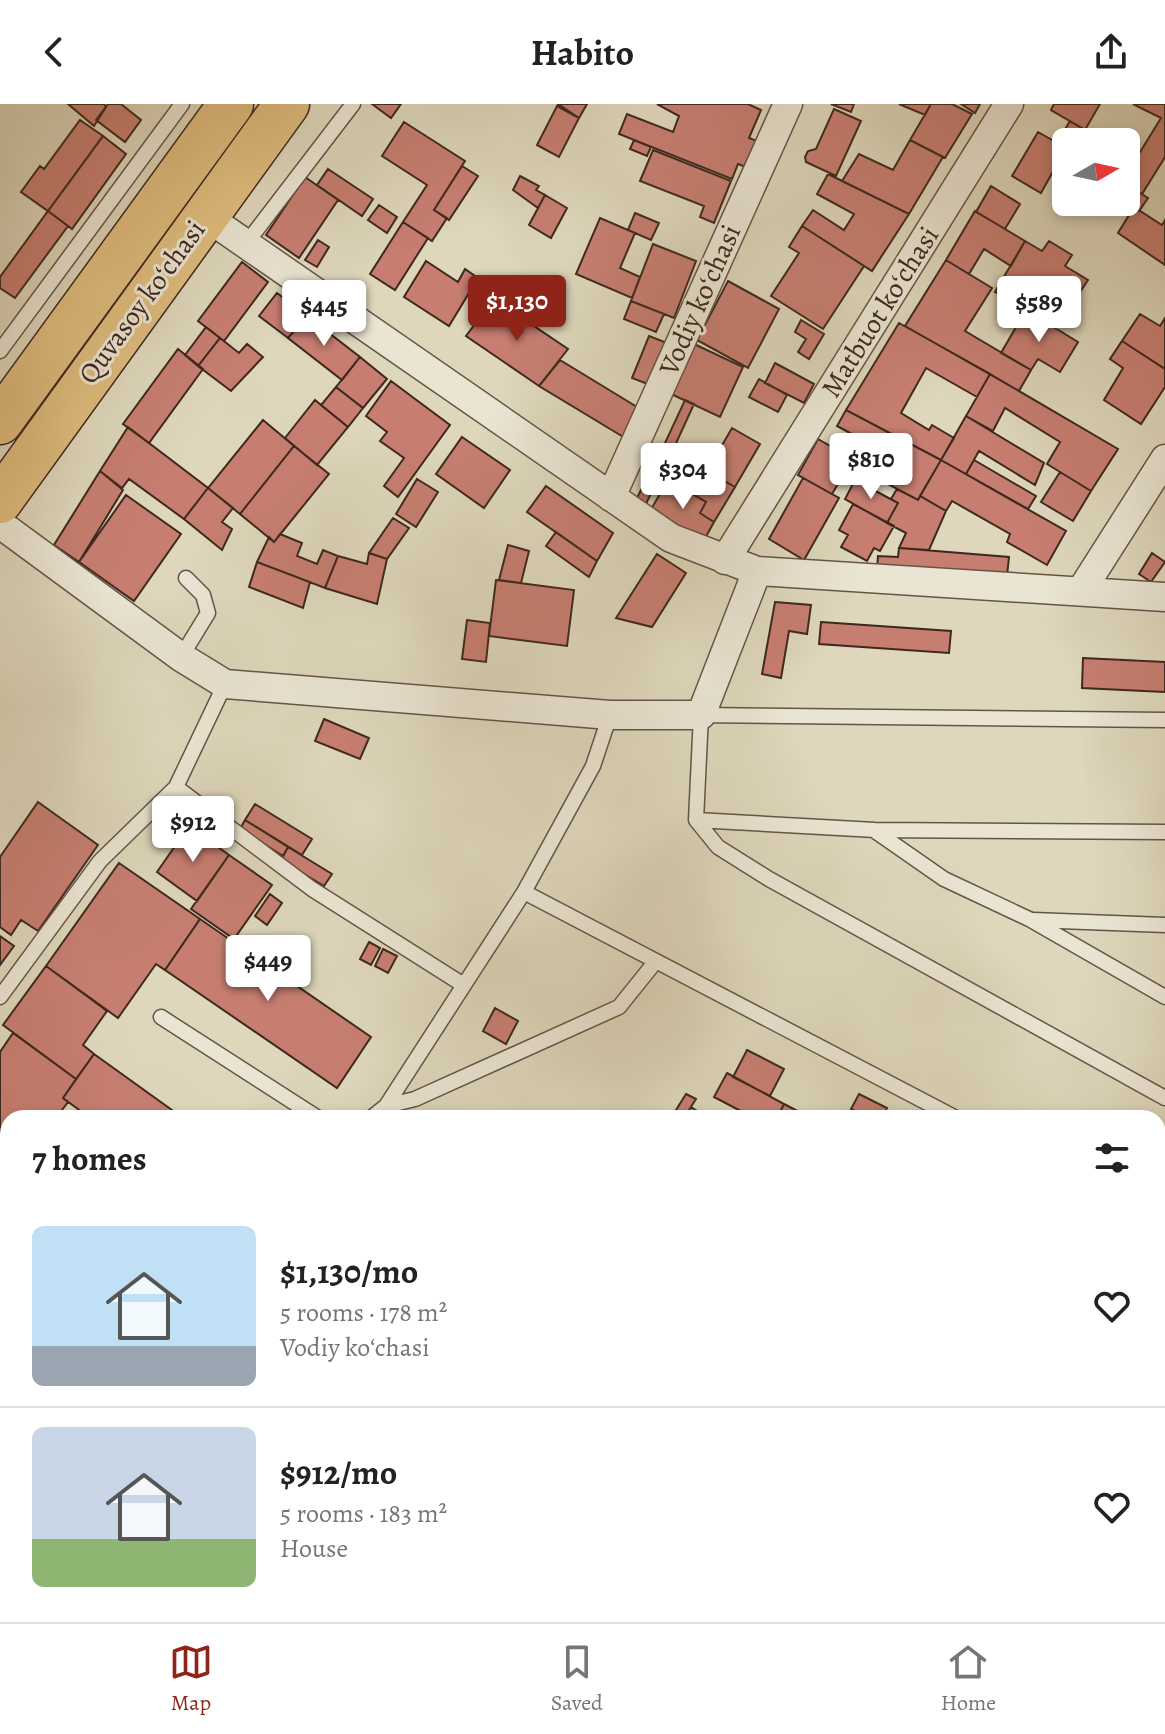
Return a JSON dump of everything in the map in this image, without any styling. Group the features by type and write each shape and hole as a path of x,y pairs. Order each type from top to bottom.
{"main road":[{"name":"Quvasoy koʻchasi","path":"0,422 231,104"},
{"name":"Quvasoy koʻchasi","path":"0,501 287,104"}],"street":[{"name":"Vodiy koʻchasi","path":"611,497 788,104"},
{"name":"Matbuot koʻchasi","path":"725,560 1009,104"},
{"path":"204,215 671,538 725,560 757,571 1165,597"},
{"path":"1081,591 1165,459"},
{"path":"0,524 181,657 225,684 610,715 701,715 757,571"}],"lane":[{"path":"0,351 182,104"},
{"path":"245,245 353,104"},
{"path":"181,657 208,613 203,595 186,578"},
{"path":"0,997 100,861 176,787 225,684"},
{"path":"381,1110 524,892 593,766 610,715"},
{"path":"1165,720 701,715 696,820 718,847 769,879 1165,1098"},
{"path":"176,787 312,889 462,984"},
{"path":"696,820 875,830 1165,832"},
{"path":"875,830 944,879 1029,919 1165,997"},
{"path":"524,892 941,1110"},
{"path":"1029,919 1165,925"},
{"path":"386,1106 415,1099 619,1007 656,961"},
{"path":"161,1017 306,1110"}],"building":[{"path":"68,104 104,104 106,107 94,126"},
{"path":"108,104 121,104 141,120 125,142 96,120"},
{"path":"372,104 401,104 391,118"},
{"path":"558,104 587,104 579,118"},
{"path":"657,104 748,104 761,110 749,138 757,141 746,167 738,164 732,179 619,134 627,114 673,132 679,116"},
{"path":"831,104 854,104 851,112"},
{"path":"899,104 931,104 925,115"},
{"path":"931,104 952,104 972,114 945,158 910,140"},
{"path":"961,104 980,104 975,113"},
{"path":"1054,104 1100,104 1086,128 1051,110"},
{"path":"1133,104 1165,104 1165,157 1142,194 1140,152 1161,118"},
{"path":"557,106 579,118 559,157 537,145"},
{"path":"834,109 861,121 836,176 806,162 805,157 808,151 816,149"},
{"path":"80,120 103,136 48,211 21,192 40,166 44,169"},
{"path":"1070,121 1082,128 1066,128"},
{"path":"404,122 465,161 434,210 447,218 432,241 403,222 427,185 382,156"},
{"path":"1038,132 1052,140 1052,173 1041,193 1012,176"},
{"path":"103,136 126,154 72,229 48,211"},
{"path":"634,140 651,147 647,156 630,149"},
{"path":"910,140 943,157 909,214 842,181 859,154 893,170"},
{"path":"653,150 731,181 714,223 700,217 704,206 640,181"},
{"path":"462,166 478,176 449,220 434,210"},
{"path":"328,169 373,199 362,216 317,185"},
{"path":"828,174 909,214 872,271 802,226 813,210 844,230 854,214 817,194"},
{"path":"520,176 539,186 536,190 545,195 538,208 513,190"},
{"path":"305,177 338,200 299,258 266,235"},
{"path":"991,186 1020,204 1005,229 976,212"},
{"path":"1140,193 1148,198 1140,210"},
{"path":"545,195 567,208 551,238 529,225"},
{"path":"379,205 397,217 387,233 368,220"},
{"path":"48,211 68,226 15,298 0,288 0,277"},
{"path":"975,211 1025,241 1011,266 984,249 969,274 946,260"},
{"path":"1140,211 1162,225 1165,220 1165,265 1118,233 1128,216 1140,216"},
{"path":"635,213 659,223 651,240 628,230"},
{"path":"600,218 635,233 620,268 640,277 632,298 576,274"},
{"path":"403,222 428,238 395,290 370,274"},
{"path":"802,226 864,266 823,329 771,296 799,253 789,247"},
{"path":"318,240 329,247 317,267 305,260"},
{"path":"1025,241 1042,251 1049,241 1072,255 1065,266 1088,280 1056,328 995,292"},
{"path":"653,244 696,261 674,318 631,301"},
{"path":"946,260 992,288 965,331 1031,370 1019,391 905,326"},
{"path":"426,261 458,282 465,269 478,278 449,326 404,297"},
{"path":"242,262 268,282 224,341 198,321"},
{"path":"728,281 779,309 748,368 697,340"},
{"path":"277,293 307,316 288,338 259,316"},
{"path":"494,299 568,349 539,386 466,336"},
{"path":"631,301 664,314 656,332 624,319"},
{"path":"1026,310 1078,342 1060,372 1038,359 1031,370 1001,353"},
{"path":"1140,314 1160,326 1165,318 1165,369 1122,341"},
{"path":"307,316 360,357 342,380 288,338"},
{"path":"801,320 824,334 809,359 798,352 806,339 795,332"},
{"path":"899,323 990,374 977,397 926,368 901,413 929,430 932,425 954,438 941,460 846,410"},
{"path":"206,327 220,338 198,366 185,355"},
{"path":"649,336 667,343 650,385 632,378"},
{"path":"220,338 239,353 247,344 263,357 231,391 198,366"},
{"path":"1122,341 1165,369 1165,387 1141,424 1104,400 1123,368 1110,359"},
{"path":"694,344 743,367 720,417 671,394"},
{"path":"178,349 203,369 149,443 123,424"},
{"path":"360,357 387,379 363,408 336,387"},
{"path":"560,360 642,410 625,438 539,386"},
{"path":"775,363 814,384 804,403 765,383"},
{"path":"990,374 1118,449 1091,491 1047,464 1060,442 1005,408 993,431 966,416"},
{"path":"759,379 787,395 778,412 749,397"},
{"path":"391,381 450,425 398,497 384,486 404,458 380,441 387,432 366,416"},
{"path":"336,387 363,408 348,427 321,405"},
{"path":"315,400 348,427 317,465 285,438"},
{"path":"685,400 694,404 667,463 658,458"},
{"path":"846,410 941,460 918,500 850,464 853,459 831,447 836,439 857,450 863,440 837,426"},
{"path":"966,416 1044,463 1035,485 979,451 966,474 941,460"},
{"path":"263,420 294,446 240,514 208,488"},
{"path":"128,427 208,488 184,519 129,479 122,488 100,471"},
{"path":"732,428 760,444 735,487 707,471"},
{"path":"462,437 510,470 484,508 436,474"},
{"path":"818,439 853,459 832,494 798,475"},
{"path":"294,446 329,474 274,542 240,514"},
{"path":"941,460 1066,531 1047,565 1007,542 1010,534 952,501 946,511 920,496"},
{"path":"974,460 1036,496 1028,509 966,474"},
{"path":"651,470 660,474 646,504 636,500"},
{"path":"100,471 123,490 79,562 54,545"},
{"path":"707,471 735,487 714,522 700,513 706,502 693,494"},
{"path":"1060,472 1091,491 1073,521 1041,502"},
{"path":"803,478 839,498 804,560 769,539"},
{"path":"417,479 438,492 416,527 396,514"},
{"path":"668,480 706,502 700,513 714,522 703,542 650,511"},
{"path":"855,480 898,503 887,523 845,499"},
{"path":"546,486 613,533 597,561 527,512"},
{"path":"208,488 233,508 222,522 232,529 222,550 184,519"},
{"path":"897,489 918,500 920,496 946,511 929,550 899,548 906,533 887,523 898,503 891,499"},
{"path":"126,495 181,534 134,601 79,562"},
{"path":"853,504 894,526 880,551 874,548 867,561 841,547 848,535 839,530"},
{"path":"393,518 409,528 387,559 369,553"},
{"path":"556,532 597,561 589,577 546,546"},
{"path":"280,534 302,543 297,556 317,564 323,550 338,556 325,588 257,562 269,537 274,542"},
{"path":"508,545 529,551 521,583 499,580"},
{"path":"899,548 1009,557 1007,576 877,569 878,556 898,557"},
{"path":"369,553 387,559 377,604 325,588 338,556 367,564"},
{"path":"1152,553 1165,562 1151,582 1139,574"},
{"path":"657,554 686,573 652,627 616,618"},
{"path":"257,562 310,582 303,608 249,587"},
{"path":"496,580 574,590 567,646 489,636"},
{"path":"775,602 811,605 807,634 789,631 781,678 762,674"},
{"path":"467,620 490,623 486,662 462,659"},
{"path":"821,622 951,631 949,653 819,644"},
{"path":"1083,658 1165,662 1165,692 1082,688"},
{"path":"324,719 369,738 360,759 315,741"},
{"path":"38,802 98,845 38,931 21,920 11,935 0,927 0,857"},
{"path":"255,804 312,839 302,855 245,820"},
{"path":"245,820 288,847 283,856 240,829"},
{"path":"189,826 229,855 197,901 157,872"},
{"path":"288,847 332,874 324,886 281,860"},
{"path":"229,855 272,885 234,939 191,909"},
{"path":"119,863 200,919 165,970 156,964 118,1018 46,966"},
{"path":"270,894 282,903 267,925 255,916"},
{"path":"200,919 371,1037 337,1088 165,970"},
{"path":"0,936 14,946 0,965"},
{"path":"369,942 380,948 371,965 360,959"},
{"path":"383,949 397,956 388,973 375,966"},
{"path":"46,966 107,1011 83,1045 94,1054 76,1079 3,1025"},
{"path":"495,1008 518,1021 506,1044 483,1031"},
{"path":"13,1033 76,1079 63,1098 68,1102 62,1110 0,1110 0,1052"},
{"path":"747,1050 784,1069 770,1096 733,1077"},
{"path":"94,1054 172,1110 79,1110 63,1098"},
{"path":"727,1073 784,1104 781,1110 739,1110 714,1097"},
{"path":"686,1094 696,1099 689,1110 676,1110"},
{"path":"859,1094 887,1108 886,1110 851,1109"},
{"path":"784,1104 796,1110 781,1110"}]}
